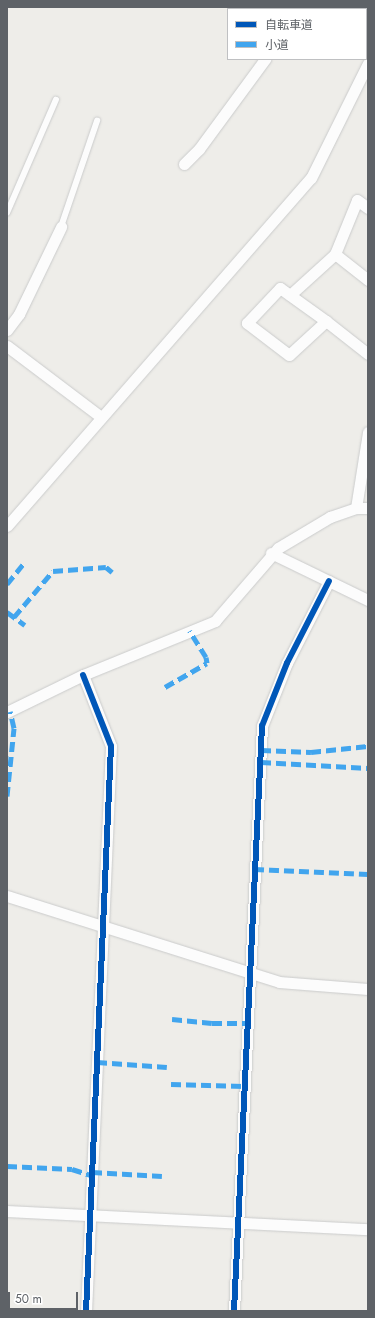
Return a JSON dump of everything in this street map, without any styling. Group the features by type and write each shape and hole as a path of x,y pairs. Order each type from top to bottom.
{"street":[{"path":"184,164 199,149 264,60"},
{"path":"7,526 100,417 311,178 368,62"},
{"path":"290,295 335,254 357,200 368,208"},
{"path":"7,330 20,314 61,227"},
{"path":"335,254 368,280"},
{"path":"326,321 289,355 247,323 280,288 326,321 368,354"},
{"path":"7,346 100,417"},
{"path":"356,508 368,432"},
{"path":"7,712 83,675 215,621 271,553 330,517 356,508 368,508"},
{"path":"271,553 368,600"},
{"path":"234,1311 262,726 287,663 329,581"},
{"path":"83,675 111,746 86,1311"},
{"path":"7,896 249,974 308,986 368,989"},
{"path":"7,1211 90,1216 238,1221 368,1229"}],"lane":[{"path":"7,213 56,100"},
{"path":"61,227 97,121"}],"marked path":[{"path":"7,584 25,562"},
{"path":"14,617 53,571 106,567 112,572"},
{"path":"7,612 25,625"},
{"path":"165,687 207,663 206,657 190,631"},
{"path":"7,796 14,728 10,711"},
{"path":"261,750 311,752 368,746"},
{"path":"261,762 368,768"},
{"path":"254,869 368,874"},
{"path":"172,1019 212,1023 247,1023"},
{"path":"97,1062 167,1067"},
{"path":"171,1084 244,1086"},
{"path":"7,1166 72,1169 91,1175"},
{"path":"92,1172 162,1176"}],"cycle path":[{"path":"234,1311 262,726 287,663 329,581"},
{"path":"83,675 111,746 86,1311"}]}
